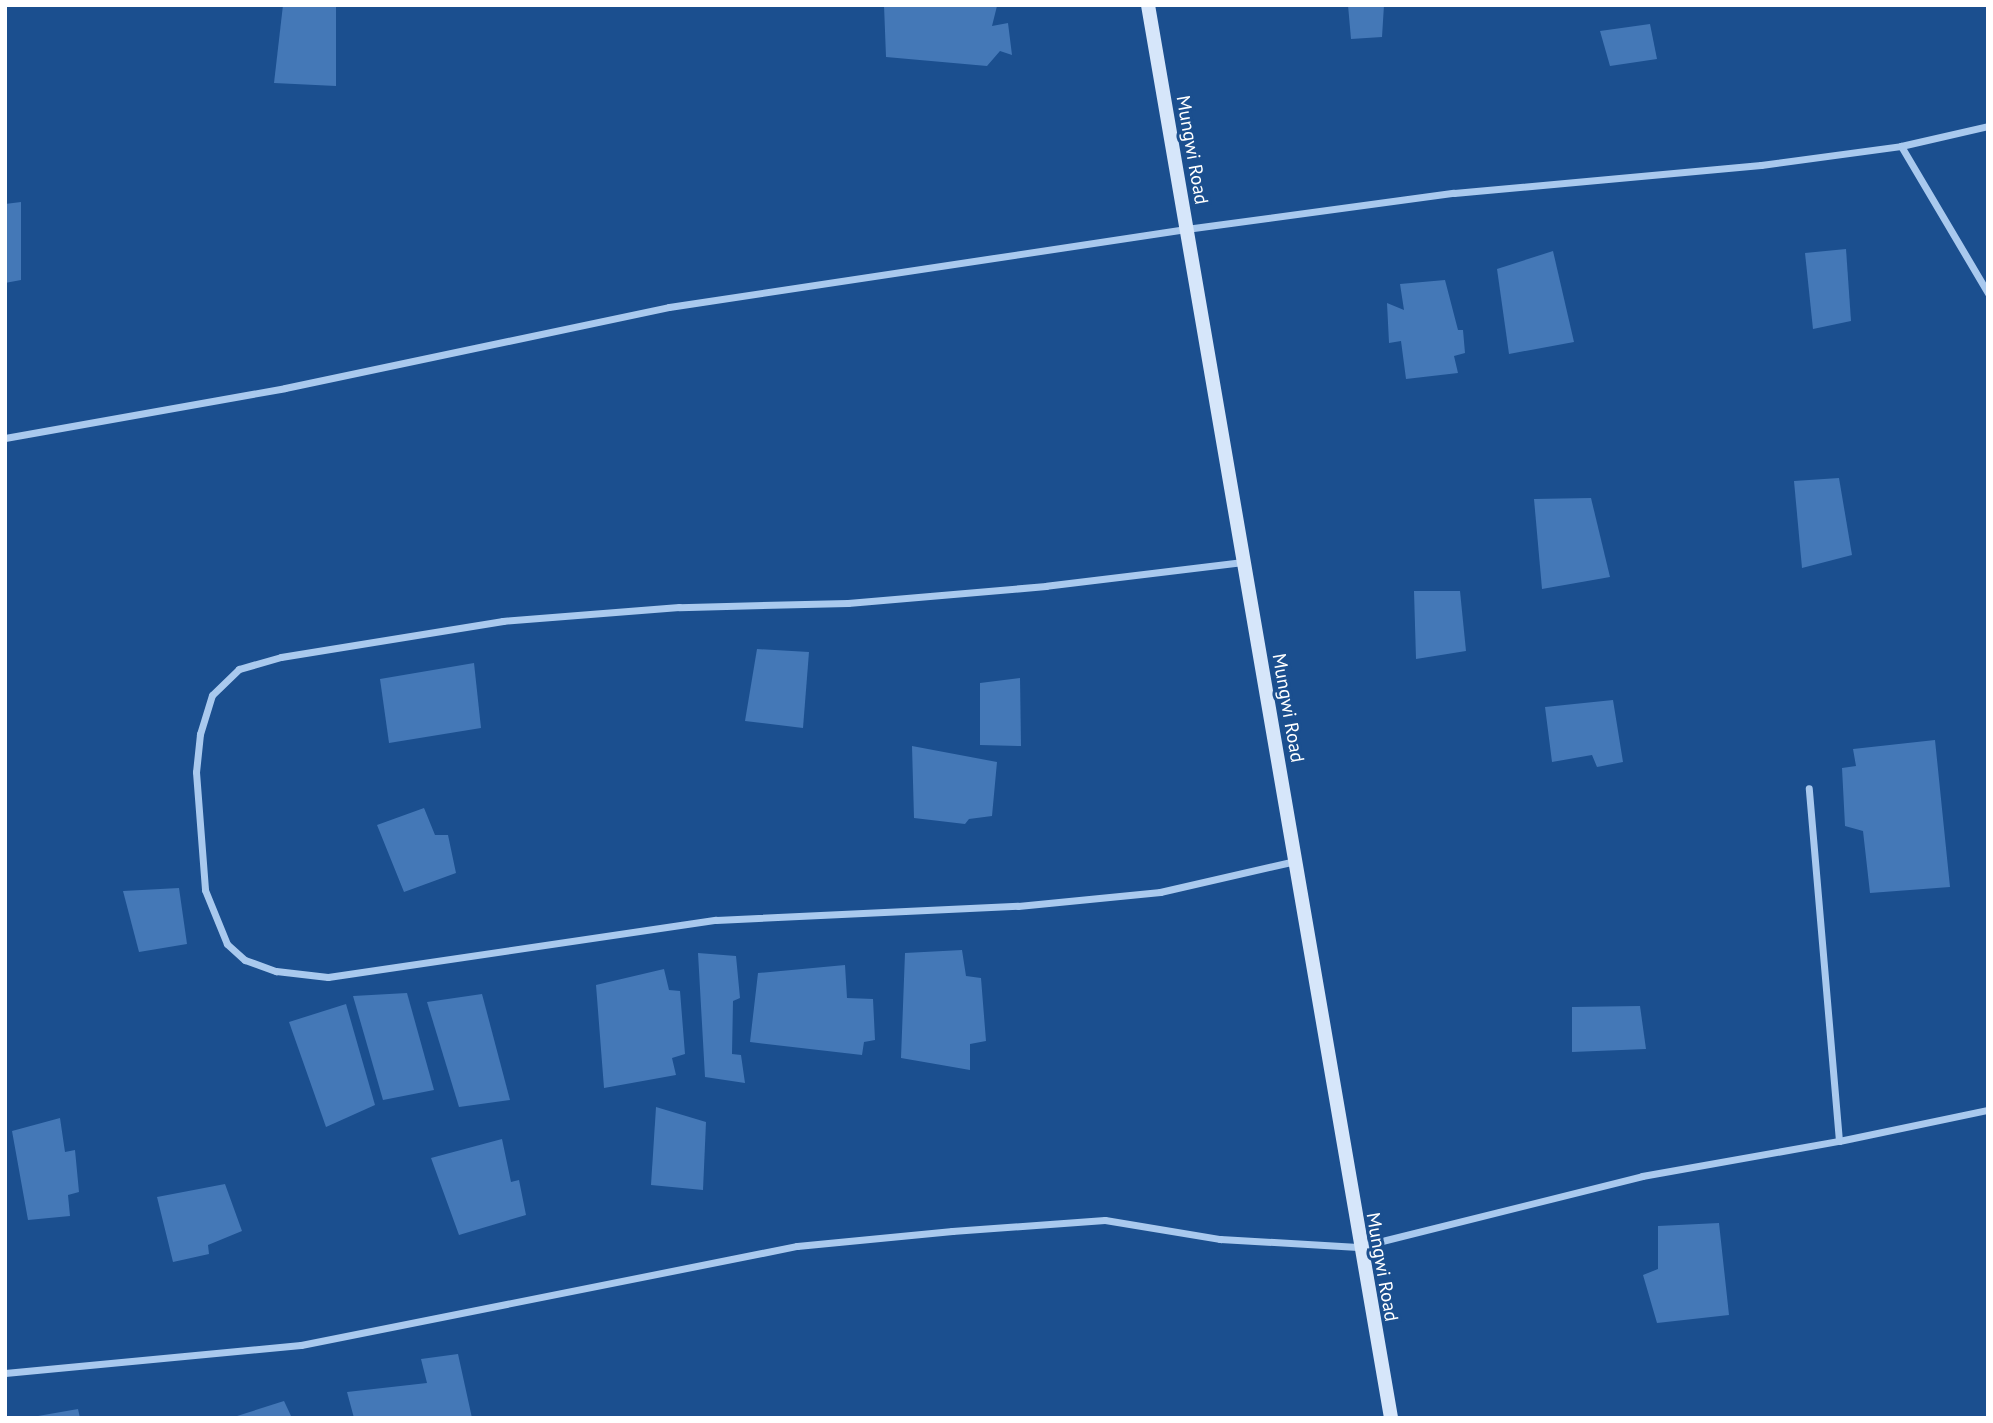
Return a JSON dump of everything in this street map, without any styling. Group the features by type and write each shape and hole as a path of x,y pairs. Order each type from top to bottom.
{"main road":[{"name":"Mungwi Road","path":"1148,5 1295,861 1358,1247 1391,1418"}],"street":[{"path":"5,438 285,388 669,307 1186,229 1454,193 1761,165 1901,146 1988,126"},
{"path":"1901,146 1988,293"},
{"path":"1244,562 1045,586 848,603 679,607 503,621 281,657 239,669 212,695 200,734 196,772 205,890 227,944 245,960 276,971 328,976 716,920 1017,906 1160,892 1295,861"},
{"path":"1809,788 1839,1141"},
{"path":"5,1373 301,1345 797,1246 1105,1220 1220,1239 1358,1247 1642,1176 1839,1141 1988,1110"}],"building":[{"path":"283,5 336,5 336,86 274,83"},
{"path":"884,5 997,6 992,26 1008,23 1012,55 1000,51 987,66 886,57"},
{"path":"1348,5 1384,5 1382,37 1351,39"},
{"path":"1650,24 1657,59 1610,66 1600,31"},
{"path":"21,202 21,280 5,283 5,204"},
{"path":"1846,249 1851,321 1813,329 1805,253"},
{"path":"1553,251 1574,342 1509,354 1497,269"},
{"path":"1445,280 1458,330 1463,330 1465,353 1454,356 1458,373 1406,379 1401,341 1389,343 1387,303 1404,310 1400,284"},
{"path":"1839,478 1852,555 1802,568 1794,481"},
{"path":"1591,498 1610,577 1542,589 1534,499"},
{"path":"1414,591 1460,591 1466,651 1416,659"},
{"path":"757,649 809,652 803,728 745,721"},
{"path":"474,663 481,728 389,743 380,679"},
{"path":"1020,678 1021,746 980,745 980,683"},
{"path":"1613,700 1623,762 1597,767 1592,755 1552,762 1545,707"},
{"path":"1935,740 1950,887 1870,893 1863,831 1845,826 1842,768 1856,766 1853,749"},
{"path":"912,746 997,762 992,816 969,819 965,824 914,818"},
{"path":"424,808 435,835 448,835 456,873 404,892 377,825"},
{"path":"179,888 187,944 139,952 123,891"},
{"path":"962,950 966,976 981,978 986,1041 970,1044 970,1070 901,1058 905,953"},
{"path":"698,953 736,956 740,998 733,1001 732,1054 741,1055 745,1083 705,1077"},
{"path":"845,965 847,998 873,999 875,1040 864,1042 862,1055 750,1042 758,973"},
{"path":"664,969 669,990 680,991 685,1054 672,1058 676,1075 604,1088 596,985"},
{"path":"407,993 434,1090 383,1100 353,996"},
{"path":"482,994 510,1100 459,1107 427,1002"},
{"path":"346,1004 375,1105 326,1127 289,1022"},
{"path":"1640,1006 1646,1049 1572,1052 1572,1007"},
{"path":"656,1107 706,1122 703,1190 651,1185"},
{"path":"60,1118 65,1152 75,1150 79,1192 68,1195 70,1216 28,1220 12,1131"},
{"path":"502,1139 511,1182 519,1180 526,1215 459,1235 431,1158"},
{"path":"225,1184 242,1231 208,1245 209,1254 173,1262 157,1197"},
{"path":"1719,1223 1729,1315 1657,1323 1643,1275 1658,1269 1658,1226"},
{"path":"458,1354 472,1418 354,1418 347,1392 427,1383 421,1359"},
{"path":"284,1401 292,1418 234,1418 234,1417"},
{"path":"78,1409 80,1418 38,1418 38,1416"}]}
